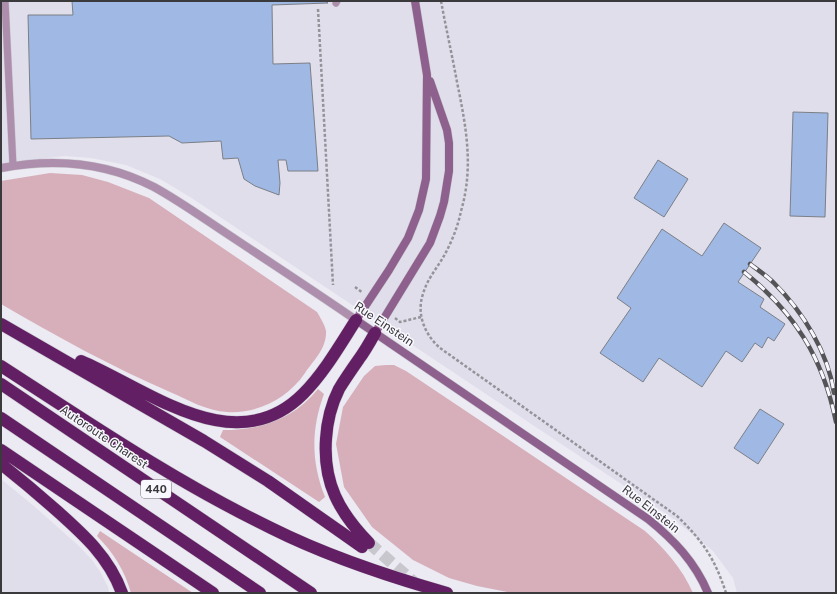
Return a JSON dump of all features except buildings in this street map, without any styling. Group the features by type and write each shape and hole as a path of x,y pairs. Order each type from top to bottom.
{"highway":[{"path":"20,335 84,362 183,411 211,420 235,423 266,418 276,414 294,402 315,381 356,320"},
{"path":"1,324 166,418 235,460 365,545 334,494 329,480 326,462 326,447 327,429 330,415 339,390 375,333"},
{"path":"1,366 194,488 259,523 300,542 353,563 403,581 447,593"},
{"name":"Autoroute Charest","path":"1,384 311,593"},
{"name":"440","path":"1,418 260,593"},
{"path":"1,450 213,593"},
{"path":"1,464 55,509 97,548 114,573 122,593"}],"street":[{"path":"356,320 400,253 415,224 426,179 427,75 415,1"},
{"path":"375,333 430,244 444,202 449,171 447,130 427,75"},
{"name":"Rue Einstein","path":"1,168 45,162 82,164 118,172 169,196 356,320 648,519 681,548 698,573 708,593"}],"lane":[{"path":"5,1 13,166"}],"path":[{"path":"318,9 333,286"},
{"path":"400,322 421,317 427,334 440,348 677,516 692,532 714,561 726,593"}],"shaded area":[{"path":"1,1 836,1 836,593 737,593 733,578 713,551 671,517 190,197 160,179 126,165 91,158 64,156 1,164"},
{"path":"50,173 82,175 108,182 149,198 317,312 326,331 326,337 319,354 298,382 281,397 261,407 239,412 212,410 191,402 106,362 1,304 1,181"},
{"path":"394,365 406,371 645,531 672,559 684,575 693,593 513,593 477,586 449,578 413,560 372,527 344,487 336,444 343,407 364,376 375,366"},
{"path":"318,389 324,394 317,420 314,446 317,471 325,497 319,502 220,437 223,430 250,428 275,421 298,408"},
{"path":"1,479 79,546 92,560 101,573 108,587 109,593 1,593"},
{"path":"100,531 193,593 131,593 118,562 97,536"}],"tunnel":[{"path":"369,543 416,584"}],"railway":[{"path":"750,264 765,275 785,294 804,320 820,348 831,378 834,393"},
{"path":"744,272 778,304 804,338 815,357 823,377 836,422"}]}
